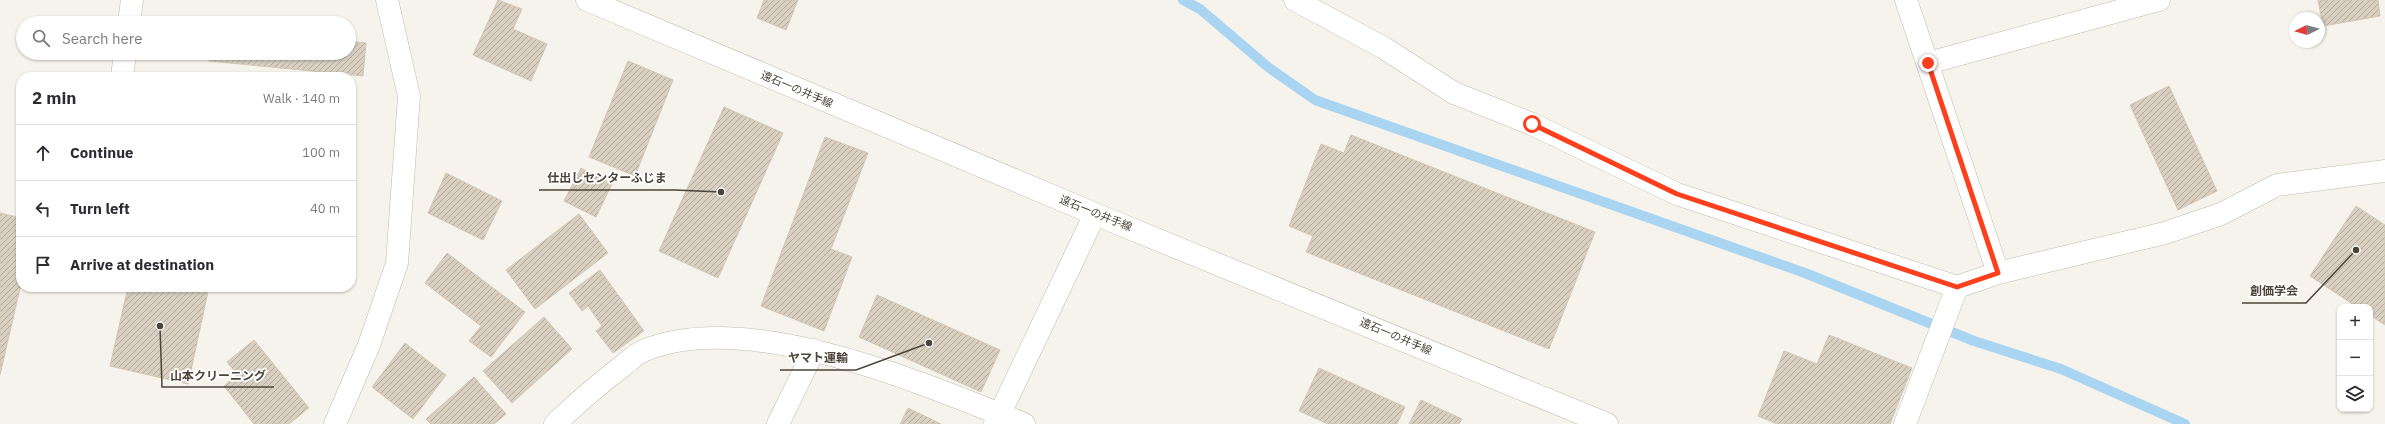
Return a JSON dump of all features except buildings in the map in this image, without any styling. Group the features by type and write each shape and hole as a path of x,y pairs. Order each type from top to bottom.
{"street":[{"path":"130,16 132,0"},
{"path":"335,424 369,345 396,263 409,96 387,0"},
{"name":"遠石一の井手線","path":"587,0 1095,214 1607,424"},
{"path":"1295,0 1384,48 1454,93 1532,124 1677,194 1957,287 1998,273 2165,233 2221,214 2277,185 2385,171"},
{"path":"1906,0 1998,273"},
{"path":"1928,63 2159,0"},
{"path":"123,72 124,60"},
{"path":"998,419 1095,214"},
{"path":"1906,424 1957,287"},
{"path":"555,424 600,383 642,351 675,340 738,338 814,350 883,371 998,419 1024,424"},
{"path":"778,424 814,350"}],"waterway":[{"path":"1183,0 1200,9 1268,67 1315,100 1805,273 1974,341 2061,369 2185,424"}],"place":[{"name":"仕出しセンターふじま","path":"721,192"},
{"name":"創価学会","path":"2356,250"},
{"name":"山本クリーニング","path":"160,326"},
{"name":"ヤマト運輸","path":"929,343"}],"route":[{"path":"1532,124 1677,194 1957,287 1998,273 1928,63"}]}
